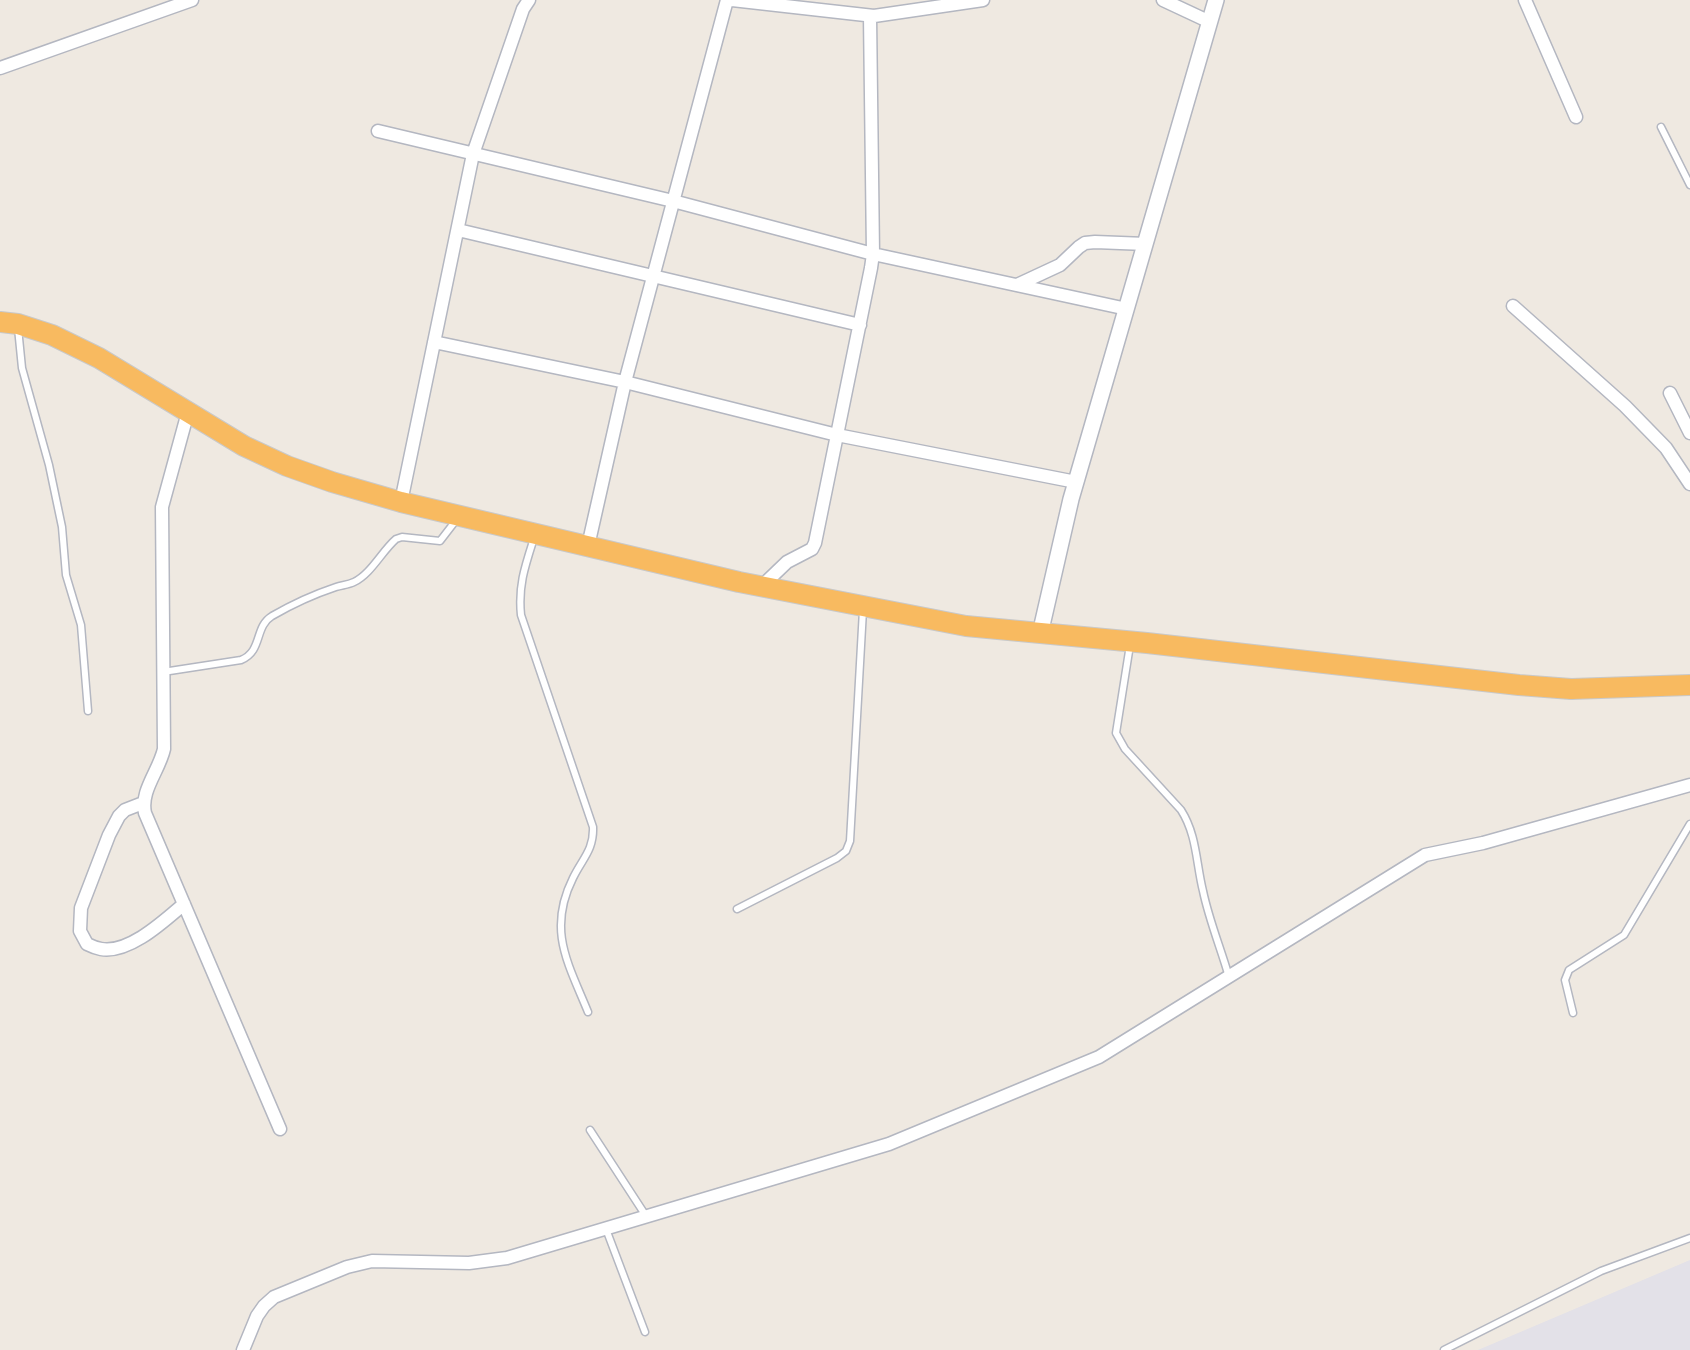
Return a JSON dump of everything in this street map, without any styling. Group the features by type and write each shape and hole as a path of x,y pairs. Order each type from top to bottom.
{"highway":[{"path":"9,323 52,334 99,358 244,446 287,466 332,482 400,502 762,586 966,626 1040,634 1519,685 1571,689 1690,685"}],"street":[{"path":"0,68 192,0"},
{"path":"400,502 473,154 523,9 529,0"},
{"path":"588,546 626,382 726,0"},
{"path":"732,0 870,16 883,16 983,0"},
{"path":"1163,0 1210,22"},
{"path":"1040,634 1076,483 1216,0"},
{"path":"1525,0 1576,117"},
{"path":"762,586 788,562 812,549 815,543 860,324 873,254 870,16"},
{"path":"378,131 673,201 873,254 1127,309"},
{"path":"458,230 860,324"},
{"path":"1017,285 1060,265 1085,243 1146,244"},
{"path":"1513,306 1625,406 1666,448 1690,484"},
{"path":"434,342 626,382 837,435 1076,483"},
{"path":"1670,393 1690,433"},
{"path":"188,412 162,507 164,749 143,802 145,813 280,1129"},
{"path":"243,1350 256,1316 274,1297 347,1267 372,1261 486,1262 507,1258 917,1133 1100,1057 1425,855 1483,843 1690,785"},
{"path":"143,802 125,810 119,816 109,835 81,908 80,931 87,944 103,950 128,945 144,936 184,904"}],"lane":[{"path":"1661,127 1690,185"},
{"path":"9,323 49,465 62,526 66,575 81,625 88,711"},
{"path":"163,672 249,657 254,651 263,626 271,617 323,592 354,582 363,576 396,539 402,537 440,541 459,516"},
{"path":"535,533 521,579 519,597 521,615 593,827 594,840 577,870 563,904 561,928 561,941 565,955 588,1012"},
{"path":"737,909 837,858 846,851 850,841 864,607"},
{"path":"1130,642 1116,733 1125,749 1181,810 1187,820 1195,843 1203,893 1230,977"},
{"path":"1573,1013 1565,980 1569,970 1624,935 1690,824"},
{"path":"590,1130 646,1216"},
{"path":"606,1228 645,1332"},
{"path":"1444,1350 1593,1275 1690,1239"}],"shaded area":[{"path":"1690,1260 1690,1350 1478,1350"}]}
